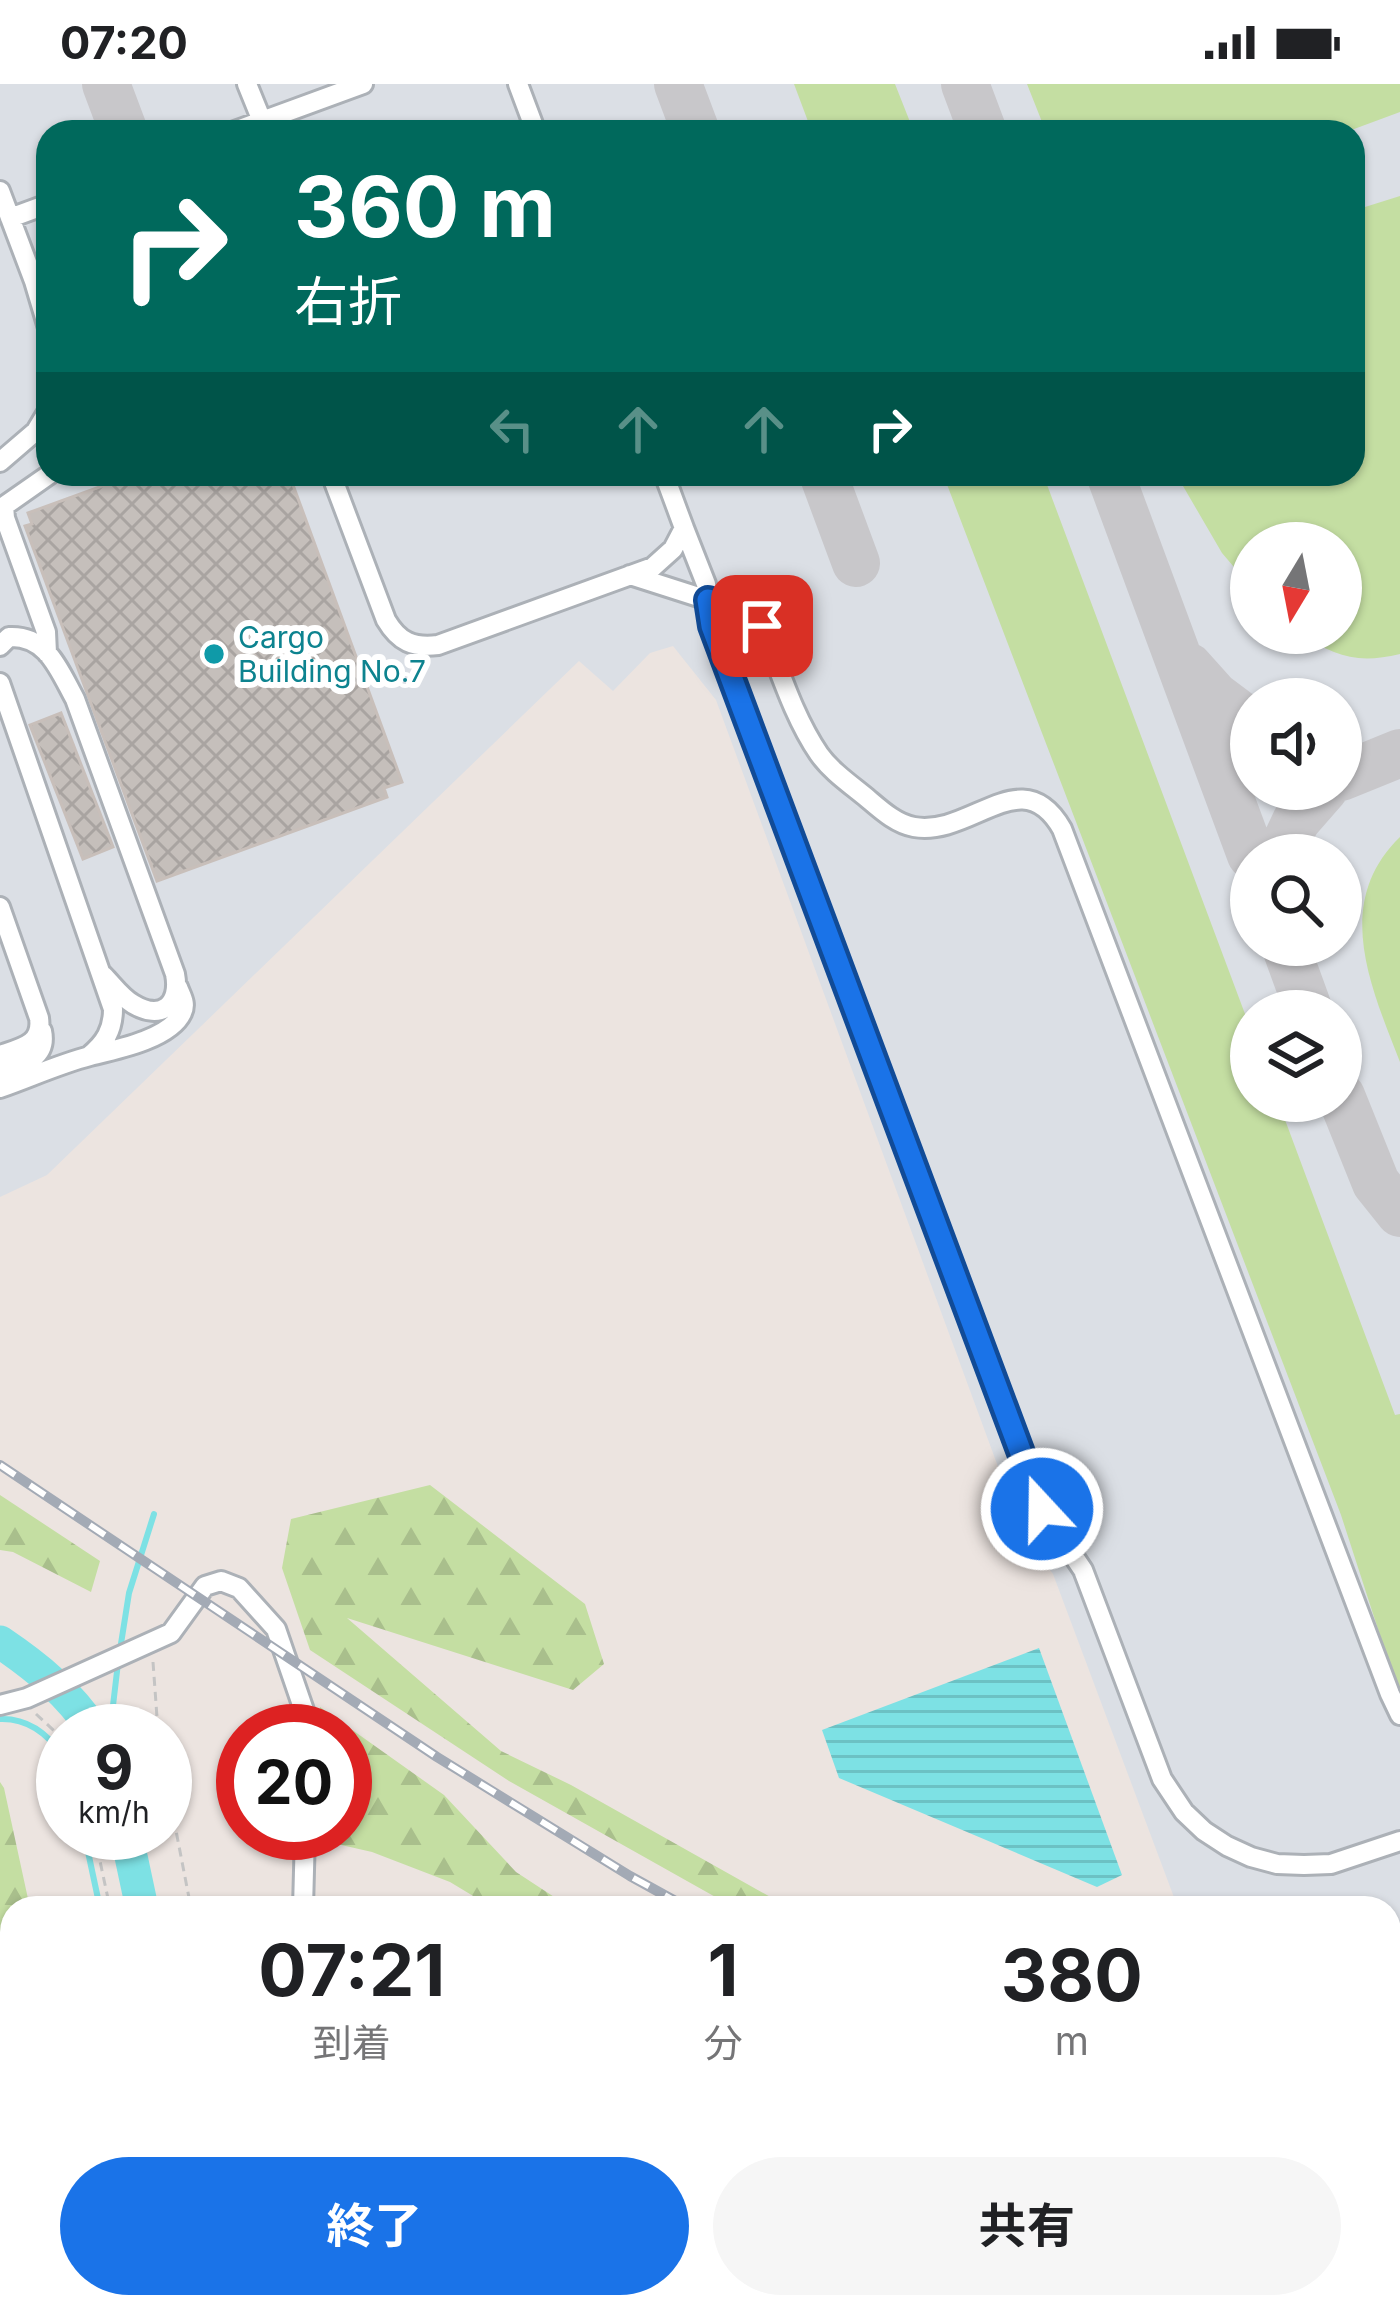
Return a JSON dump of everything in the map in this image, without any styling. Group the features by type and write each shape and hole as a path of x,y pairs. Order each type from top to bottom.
{"street":[{"path":"248,84 260,120"},
{"path":"276,120 363,84"},
{"path":"518,84 532,120"},
{"path":"0,191 36,268"},
{"path":"10,218 36,208"},
{"path":"0,462 36,431"},
{"path":"36,484 2,508 46,632 47,653"},
{"path":"336,486 386,620 407,644 422,647 438,646 653,567 673,549 684,528"},
{"path":"668,486 706,584 712,626 1042,1509 1083,1570 1162,1779 1184,1812 1204,1831 1264,1860 1331,1864 1400,1841"},
{"path":"630,575 753,616 762,626 820,755 890,817 911,827 935,827 1022,798 1052,812 1400,1715"},
{"path":"0,646 9,638 20,637 39,643 75,699 184,1004 172,1027 109,1054 89,1056 0,1088"},
{"path":"0,683 113,1009 113,1025 89,1056"},
{"path":"0,907 44,1040 35,1057 0,1072"},
{"path":"103,975 146,1010 169,1007 178,987"},
{"path":"0,1055 27,1046 41,1030"},
{"path":"17,1702 170,1633 205,1586 221,1581 239,1588 275,1629 302,1704"},
{"path":"303,1896 304,1860"}],"path":[{"path":"151,1642 156,1704"},
{"path":"100,1860 107,1896"},
{"path":"182,1860 189,1896"}],"shaded area":[{"path":"0,84 1400,84 1400,1896 1174,1896 1053,1574 1022,1532 716,700 673,646 650,653 613,691 579,661 47,1175 0,1197"}],"green space":[{"path":"794,84 895,84 909,120 808,120"},
{"path":"1027,84 1400,84 1400,112 1365,125 1365,120 1041,120"},
{"path":"1400,196 1400,654 1359,658 1341,654 1362,654 1362,522 1230,522 1230,562 1183,486 1365,486 1365,207"},
{"path":"948,486 1047,486 1236,990 1230,990 1230,1122 1286,1122 1395,1415 1400,1414 1400,1697 1341,1515"},
{"path":"1400,837 1400,1062 1369,975 1364,946 1367,889 1379,863"},
{"path":"430,1485 585,1604 604,1664 573,1690 347,1618 501,1751 769,1896 714,1896 509,1781 310,1650 282,1568 291,1519"},
{"path":"0,1495 100,1561 91,1592 13,1552 0,1550"},
{"path":"372,1744 444,1795 516,1872 553,1896 473,1896 450,1882 372,1852"},
{"path":"0,1782 27,1896 0,1896"}],"water":[{"path":"1039,1648 1122,1875 1097,1887 839,1778 822,1730"}],"building":[{"name":"Cargo Building No.7","path":"102,486 293,486 402,782 384,788 387,797 157,881 25,526 32,524 28,513"},
{"path":"61,713 113,847 83,859 30,725"}],"waterway":[{"path":"120,1650 129,1593 154,1514"},
{"path":"0,1642 73,1704"},
{"path":"113,1704 118,1663"},
{"path":"0,1719 36,1729"},
{"path":"90,1860 97,1896"},
{"path":"132,1860 139,1896"}],"taxiway":[{"path":"106,84 120,120"},
{"path":"678,84 692,120"},
{"path":"965,84 978,120"},
{"path":"827,486 856,563"},
{"path":"1114,486 1243,834"},
{"path":"1189,667 1230,707"},
{"path":"1362,768 1400,753"},
{"path":"1290,834 1306,810"},
{"path":"1293,966 1301,990"},
{"path":"1351,1122 1376,1183 1400,1213"}],"railway":[{"path":"0,1465 437,1757 666,1896"}],"place":[{"name":"Cargo Building No.7","path":"214,654"}],"route":[{"path":"762,626 753,616 708,600 712,626 1042,1509"}]}
